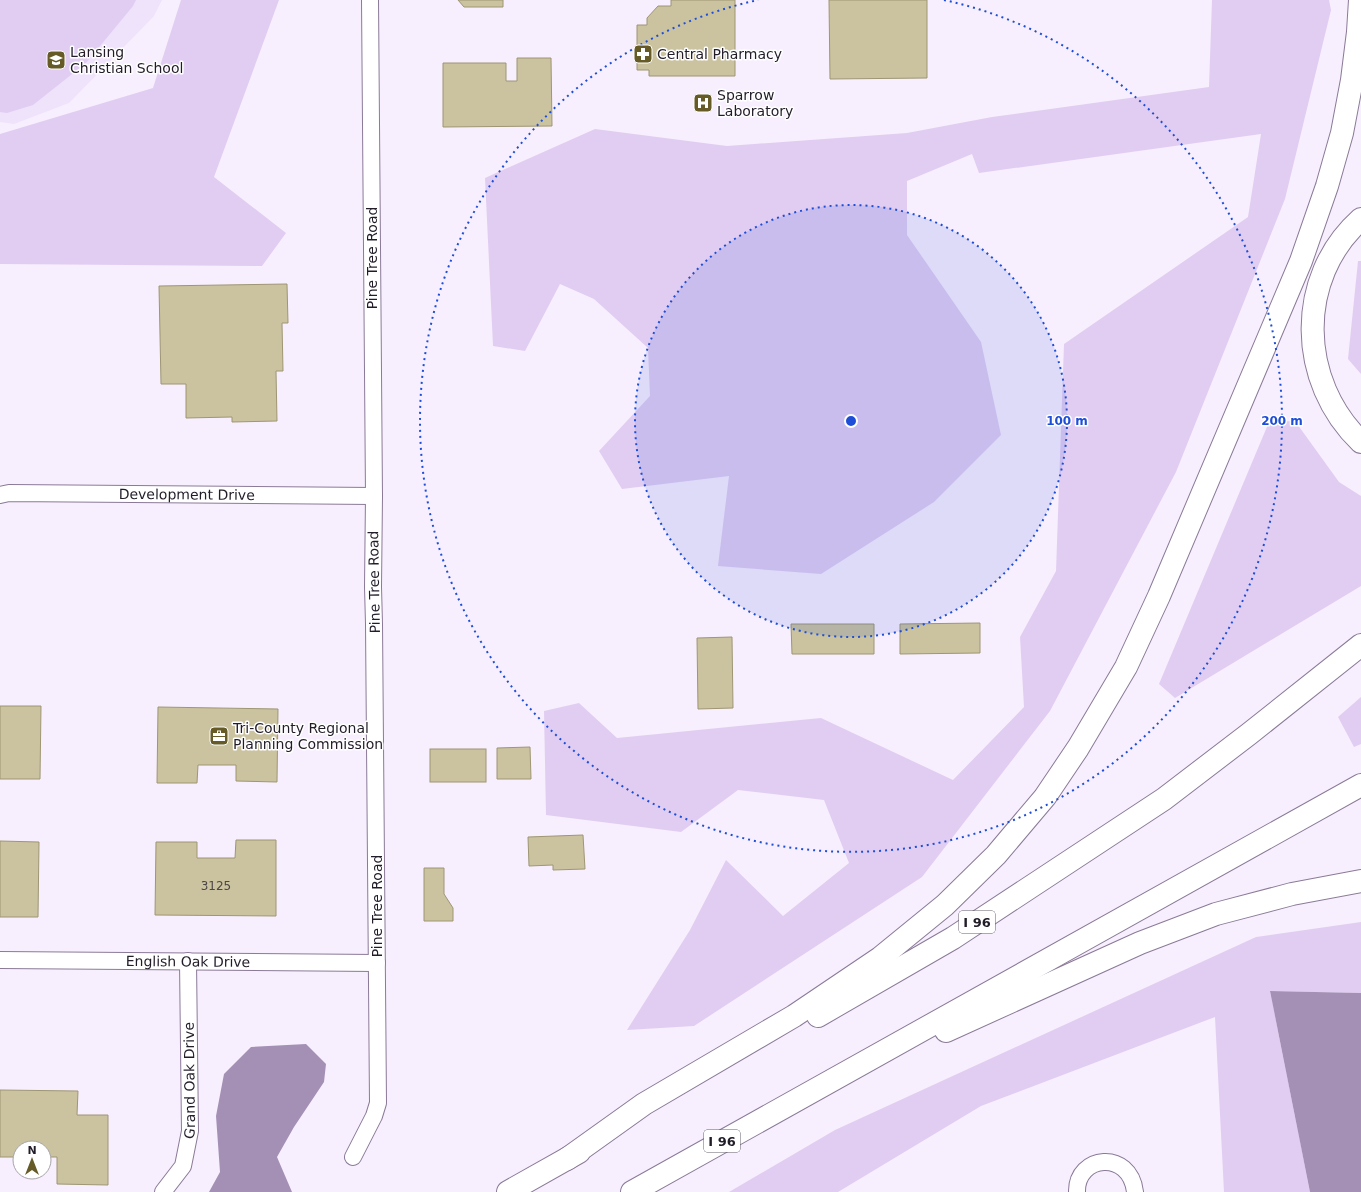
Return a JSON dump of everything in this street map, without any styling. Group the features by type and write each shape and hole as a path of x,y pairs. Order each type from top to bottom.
{"highway":[{"path":"567,1159 644,1104 794,1016 880,958 946,905 996,855 1045,797 1078,748 1126,667 1162,588 1300,261 1327,186 1342,134 1352,80 1360,0"},
{"path":"1361,219 1347,233 1339,244 1324,270 1316,298 1313,326 1315,355 1322,384 1336,412 1345,425 1361,442"},
{"name":"I 96","path":"508,1192 830,1009 966,929 1164,799 1256,729 1361,645"},
{"name":"I 96","path":"632,1192 1361,785"},
{"path":"813,1090 1140,943 1216,914 1292,894 1361,882"}],"street":[{"name":"Pine Tree Road","path":"353,1157 374,1116 378,1103 373,587 374,496 370,0"},
{"name":"Development Drive","path":"0,495 9,493 374,496"},
{"name":"English Oak Drive","path":"0,960 377,963"},
{"name":"Grand Oak Drive","path":"163,1192 183,1166 190,1130 188,961"},
{"path":"1076,1192 1076,1187 1080,1177 1086,1169 1094,1164 1104,1162 1114,1163 1123,1167 1130,1174 1134,1183 1135,1192"}],"shaded area":[{"name":"Lansing Christian School","path":"0,0 162,0 154,16 69,103 14,124 0,122"},
{"name":"Lansing Christian School","path":"0,0 136,0 133,6 86,63 33,105 7,113 0,112"},
{"path":"181,0 279,0 214,177 286,233 262,266 0,264 0,134 153,88"},
{"path":"1212,0 1329,0 1331,10 1285,199 1176,472 1050,711 922,877 694,1026 627,1030 690,930 726,860 783,916 849,863 824,800 738,790 681,832 546,815 544,711 579,703 617,738 821,718 953,780 1024,707 1020,637 1056,571 1064,344 1248,217 1261,134 979,173 972,154 907,181 907,235 981,342 1001,435 934,502 821,574 718,566 729,476 622,489 599,451 650,396 648,348 594,299 560,284 525,351 493,346 485,178 595,129 727,146 907,133 992,117 1209,87"},
{"path":"1358,261 1361,261 1361,374 1348,359"},
{"path":"1295,421 1339,482 1361,496 1361,586 1175,698 1159,684 1269,422"},
{"path":"1361,697 1361,744 1354,747 1338,717"},
{"path":"1361,922 1361,993 1270,991 1310,1192 1224,1192 1215,1017 981,1106 838,1192 729,1192 835,1130 1256,937"},
{"path":"1270,991 1361,993 1361,1192 1310,1192"},
{"path":"306,1044 326,1064 324,1082 294,1127 277,1157 292,1192 209,1192 220,1172 216,1116 224,1074 251,1047"}],"building":[{"path":"458,0 503,0 503,7 464,7"},
{"path":"671,0 735,0 735,76 649,76 649,70 637,70 637,25 647,25 647,18 658,6 671,6"},
{"path":"829,0 927,0 927,78 830,79"},
{"path":"517,58 551,58 552,126 443,127 443,63 506,63 506,81 517,81"},
{"path":"287,284 288,323 282,323 283,371 276,371 277,421 232,422 232,417 186,418 186,384 161,384 159,286"},
{"path":"980,623 980,653 900,654 900,624"},
{"path":"791,624 874,624 874,654 792,654"},
{"path":"732,637 733,708 698,709 697,638"},
{"path":"0,706 41,706 40,779 0,779"},
{"path":"158,707 278,709 277,782 236,781 236,765 198,765 197,783 157,783"},
{"path":"530,747 531,779 497,779 497,748"},
{"path":"430,749 486,749 486,782 430,782"},
{"path":"583,835 585,869 553,870 553,865 529,866 528,837"},
{"path":"236,840 276,840 276,916 155,915 156,842 197,842 197,858 235,858"},
{"path":"0,841 39,842 38,917 0,917"},
{"path":"424,868 444,868 444,894 453,908 453,921 424,921"},
{"path":"0,1090 78,1091 77,1115 108,1115 108,1185 57,1184 57,1157 52,1157 52,1140 12,1140 12,1157 0,1157"}],"place":[{"name":"Central Pharmacy","path":"643,54"},
{"name":"Lansing Christian School","path":"56,60"},
{"name":"Sparrow Laboratory","path":"703,103"},
{"name":"Tri-County Regional Planning Commission","path":"219,736"}]}
